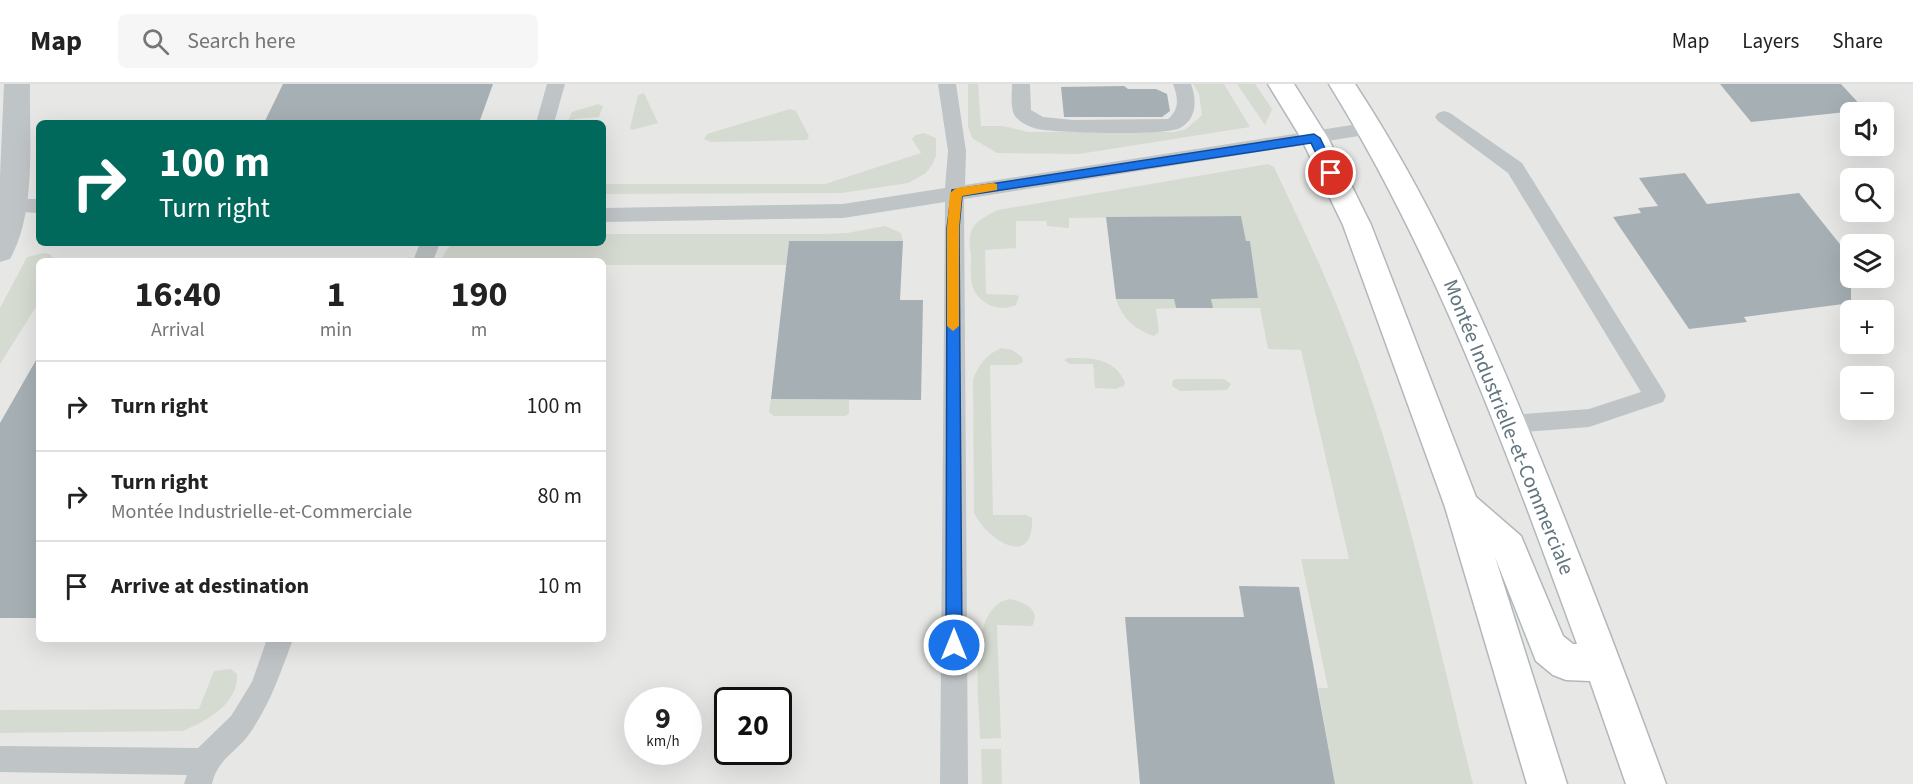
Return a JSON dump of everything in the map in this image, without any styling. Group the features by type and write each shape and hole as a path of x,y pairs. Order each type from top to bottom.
{"main road":[{"path":"1281,84 1314,138 1356,225 1462,507 1547,784"},
{"name":"Montée Industrielle-et-Commerciale","path":"1342,84 1371,128 1403,185 1461,301 1604,663 1646,784"},
{"path":"1462,507 1509,548 1549,648 1566,662 1604,663"}],"street":[{"path":"0,251 26,206 17,84"}],"lane":[{"path":"545,120 556,84"},
{"path":"947,84 957,151 953,228 954,784"},
{"path":"1021,84 1022,113 1039,123 1073,126 1172,125 1181,120 1188,105 1182,84"},
{"path":"1444,117 1515,168 1655,396 1589,418 1510,424"},
{"path":"606,215 804,213 882,206 1371,128"},
{"path":"0,759 201,773 240,725 262,689 279,642"}],"shaded area":[{"path":"0,84 1913,84 1913,784 0,784"},
{"path":"968,84 978,84 981,126 1003,126 1028,132 1174,132 1186,129 1202,115 1199,94 1193,84 1224,84 1250,127 1079,154 997,153 972,138 968,126"},
{"path":"1237,84 1255,84 1272,109 1265,125"},
{"path":"644,93 658,123 632,130 630,128 638,95"},
{"path":"598,104 603,106 599,117 568,120 572,112"},
{"path":"790,109 796,111 809,136 807,140 711,142 704,139 707,134"},
{"path":"924,133 936,138 936,156 926,173 908,183 842,193 606,194 606,184 825,184 921,153 912,139 915,135"},
{"path":"1268,164 1274,167 1325,278 1362,373 1381,430 1415,548 1473,784 1335,784 1318,688 1328,688 1301,559 1349,559 1301,350 1268,349 1260,308 1213,308 1211,299 1258,298 1250,241 1246,241 1241,216 1069,218 1069,228 1047,226 1046,221 1016,221 1016,248 985,250 986,294 1019,296 1016,305 1003,308 990,305 979,297 972,285 971,232 980,220 998,210"},
{"path":"885,226 901,233 903,241 789,241 786,265 606,265 606,258 442,258 450,246 606,246 606,234 847,233"},
{"path":"44,253 50,254 53,258 36,258 36,307 0,364 0,308 27,257"},
{"path":"1116,299 1174,299 1176,308 1156,309 1159,332 1154,336 1130,322"},
{"path":"1001,348 1012,350 1022,357 1023,362 1017,365 990,365 993,515 1026,515 1032,518 1031,534 1026,543 1018,546 999,540 980,523 974,513 973,380 983,361"},
{"path":"1068,358 1093,359 1108,363 1120,374 1125,382 1124,386 1115,389 1095,388 1093,364 1070,364 1064,360"},
{"path":"1224,379 1231,384 1227,390 1180,391 1172,386 1173,380"},
{"path":"771,399 849,400 849,413 846,416 774,416 769,412"},
{"path":"1010,599 1030,607 1035,615 1034,620 1032,626 997,625 1001,738 980,739 978,659 981,638 986,619 996,606"},
{"path":"231,669 237,674 236,684 227,702 220,710 202,722 183,731 0,733 0,710 199,709 214,671"},
{"path":"981,749 1001,749 1002,784 982,784"}],"building":[{"path":"283,84 493,84 480,120 265,120"},
{"path":"1720,84 1841,84 1858,102 1840,102 1840,113 1751,122"},
{"path":"1124,86 1128,89 1156,89 1167,94 1170,111 1162,117 1064,117 1061,87"},
{"path":"1685,173 1707,204 1799,193 1840,244 1840,288 1851,288 1851,300 1840,300 1840,304 1744,317 1747,322 1689,329 1613,217 1641,213 1638,208 1658,206 1639,178"},
{"path":"1241,216 1246,241 1250,241 1258,298 1211,299 1213,308 1176,308 1174,299 1116,299 1106,217"},
{"path":"789,241 903,241 900,300 923,300 921,400 771,399"},
{"path":"36,360 36,618 0,618 0,423"},
{"path":"1239,586 1299,587 1335,784 1140,784 1125,617 1244,617"}],"slow traffic":[{"path":"953,326 953,228 956,193 993,187"}],"route":[{"path":"954,645 953,228 956,193 1314,138 1331,173"}]}
